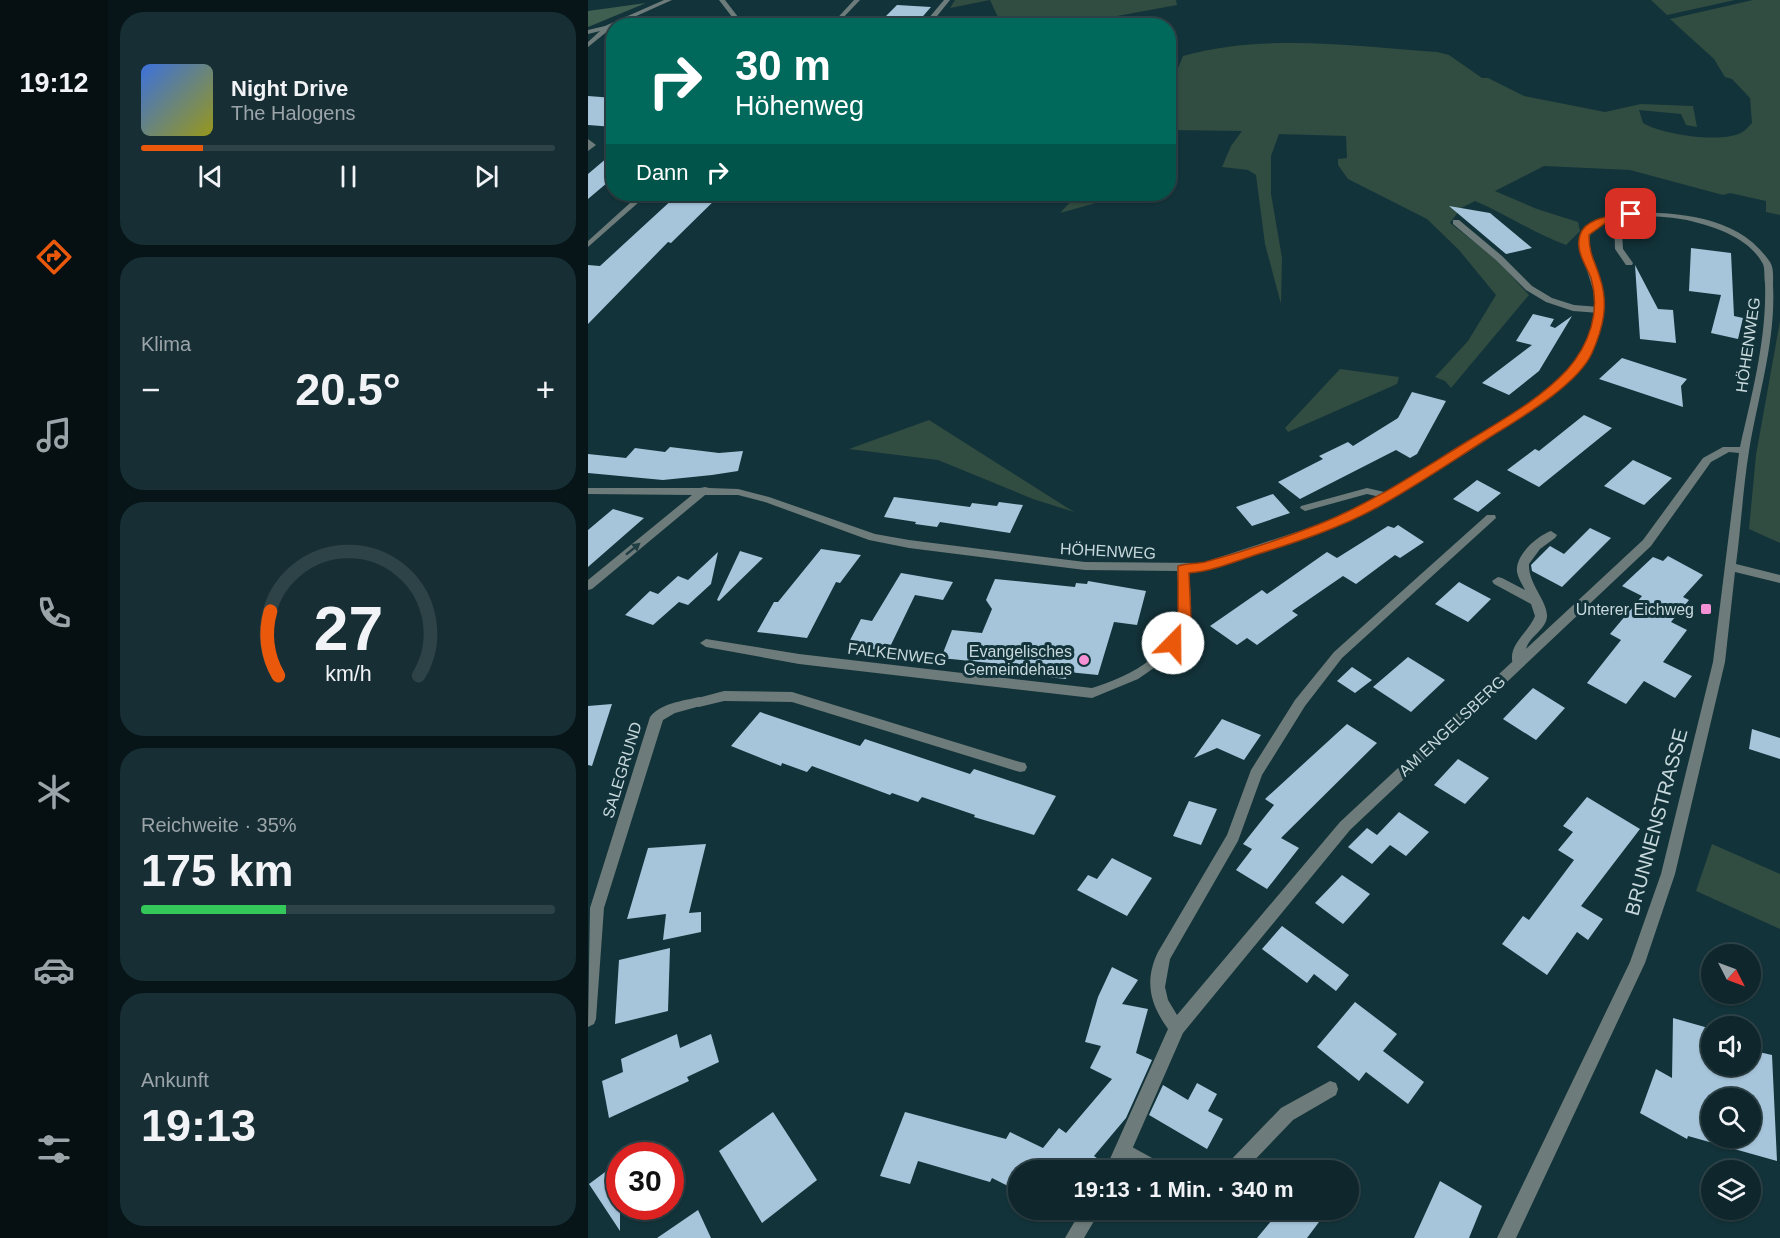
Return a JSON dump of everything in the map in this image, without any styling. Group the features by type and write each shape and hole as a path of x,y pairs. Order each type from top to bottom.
{"street":[{"path":"628,18 669,0"},
{"path":"722,0 736,18"},
{"path":"839,18 857,0"},
{"path":"932,18 947,0"},
{"path":"940,9 950,8"},
{"path":"588,32 606,27"},
{"path":"588,45 606,28"},
{"path":"588,141 592,144 588,149"},
{"path":"588,245 636,201"},
{"name":"HÖHENWEG","path":"588,491 705,490 758,497 873,537 1038,562 1183,569 1218,563 1322,528 1389,496 1524,411 1559,385 1586,355 1599,321 1600,299 1595,278 1585,254 1585,235 1595,225 1617,216 1658,214 1709,222 1738,234 1762,254 1768,265 1770,307 1761,372 1744,451 1731,567"},
{"path":"1617,216 1619,249 1629,263"},
{"path":"1456,222 1528,288 1549,300 1573,308 1599,310"},
{"name":"AM ENGELSBERG","path":"1119,1160 1177,1028 1345,826 1647,543 1707,460 1727,449 1744,451"},
{"path":"588,586 705,490"},
{"path":"1305,508 1367,491 1389,496"},
{"path":"1177,1028 1160,1005 1155,977 1162,957 1233,837 1256,774 1267,756 1300,703 1338,655 1491,518"},
{"path":"1518,664 1521,644 1538,624 1541,616 1521,567 1525,555 1551,535"},
{"path":"1731,567 1780,579"},
{"name":"BRUNNENSTRASSE","path":"1506,1238 1637,963 1668,874 1719,662 1731,567"},
{"name":"FALKENWEG","path":"706,643 798,660 1092,693 1134,676 1168,650 1184,619 1183,569"},
{"path":"1498,581 1537,602"},
{"name":"SALEGRUND","path":"588,1019 597,908 657,717 670,709 724,696 792,697 1020,767"},
{"path":"1243,1160 1287,1114 1330,1089"},
{"path":"1123,1151 1139,1160"},
{"path":"1074,1238 1085,1220"}],"green space":[{"path":"955,0 990,0 950,8"},
{"path":"990,0 1176,0 1177,5 1106,18 998,18"},
{"path":"1651,0 1735,0 1667,15"},
{"path":"1753,0 1780,0 1780,215 1766,212 1766,201 1730,193 1723,195 1630,170 1544,166 1495,191 1537,209 1578,222 1580,231 1566,245 1475,201 1461,208 1450,223 1494,257 1529,295 1451,388 1445,381 1435,377 1468,341 1496,295 1459,250 1427,219 1348,179 1338,165 1338,159 1347,158 1346,136 1279,134 1271,156 1271,194 1282,258 1281,304 1265,244 1256,175 1248,170 1222,167 1231,146 1242,131 1176,130 1176,73 1183,56 1245,45 1310,43 1437,52 1449,55 1482,78 1488,78 1524,96 1605,112 1641,104 1693,106 1697,127 1686,125 1681,114 1639,110 1643,123 1677,134 1720,137 1742,132 1752,123 1750,98 1732,79 1725,77 1714,59 1670,19"},
{"path":"646,3 588,27 588,11"},
{"path":"1071,201 1103,201 1060,213"},
{"path":"1780,321 1780,543 1749,529 1756,455"},
{"path":"1340,369 1399,377 1397,384 1288,432 1285,428"},
{"path":"929,420 1074,512 1033,499 938,460 849,449"},
{"path":"1712,844 1780,874 1780,929 1696,891"}],"building":[{"path":"897,5 931,7 921,18 884,18"},
{"path":"588,96 606,97 606,126 588,125"},
{"path":"606,159 606,184 588,199 588,174"},
{"path":"671,201 714,201 671,243 668,242 588,324 588,265 600,266"},
{"path":"1449,206 1490,213 1532,248 1506,254"},
{"path":"1691,248 1731,253 1734,316 1743,318 1738,339 1711,333 1721,295 1689,291"},
{"path":"1635,265 1658,309 1673,310 1676,343 1640,339"},
{"path":"1533,314 1554,319 1550,326 1555,328 1572,316 1539,371 1509,395 1482,383 1532,345 1516,341"},
{"path":"1622,358 1687,379 1681,386 1683,407 1599,379"},
{"path":"1412,392 1446,401 1417,454 1410,458 1396,450 1300,499 1278,482 1323,459 1319,456 1348,442 1353,446 1398,418"},
{"path":"1584,415 1612,428 1539,487 1507,470 1535,449 1539,451"},
{"path":"670,447 719,453 743,451 738,471 712,475 663,480 588,473 588,454 626,458 635,448 665,452"},
{"path":"1633,460 1672,478 1644,505 1604,486"},
{"path":"1477,480 1501,493 1478,512 1453,499"},
{"path":"1273,494 1290,513 1252,526 1236,507"},
{"path":"894,497 970,507 972,503 997,506 999,502 1023,505 1010,533 940,522 937,527 884,517"},
{"path":"613,509 644,518 588,567 588,530"},
{"path":"1398,525 1424,542 1400,558 1395,555 1356,584 1343,576 1292,611 1298,615 1257,645 1247,638 1237,645 1210,626 1262,590 1267,594 1327,552 1337,558 1388,526 1394,528"},
{"path":"1590,528 1611,538 1562,587 1532,571 1531,565 1550,546 1564,554"},
{"path":"821,549 861,555 840,583 836,582 807,638 757,632 774,602 778,602"},
{"path":"740,551 763,558 719,601 717,600"},
{"path":"718,552 711,584 688,605 679,602 653,625 625,615 650,591 658,594 678,576 688,580"},
{"path":"1668,556 1703,575 1683,597 1689,600 1671,622 1687,630 1663,662 1692,676 1675,698 1644,681 1626,704 1587,683 1621,640 1610,634 1642,596 1622,586 1653,557 1663,561"},
{"path":"901,573 953,582 943,600 915,595 888,651 847,646 861,619 872,621"},
{"path":"995,579 1075,587 1076,583 1087,584 1088,581 1146,591 1137,625 1114,622 1098,675 1068,672 1066,679 1039,676 1041,668 941,658 952,630 982,633 992,609 986,600"},
{"path":"1459,582 1491,599 1468,622 1435,604"},
{"path":"1408,657 1445,680 1411,712 1373,687"},
{"path":"1352,667 1372,680 1355,693 1337,681"},
{"path":"1533,688 1565,708 1536,740 1503,719"},
{"path":"612,704 592,766 588,765 588,706"},
{"path":"760,712 860,746 865,739 970,774 974,769 1056,796 1034,835 974,817 975,815 922,797 918,802 892,793 890,795 812,766 807,772 782,763 781,766 731,746"},
{"path":"1222,719 1261,735 1244,760 1217,748 1194,758"},
{"path":"1347,724 1377,743 1281,838 1299,848 1267,889 1236,870 1252,849 1243,844 1274,805 1265,799"},
{"path":"1752,729 1780,738 1780,759 1749,749"},
{"path":"1458,759 1489,778 1465,804 1434,785"},
{"path":"1587,797 1640,829 1581,906 1603,919 1588,940 1577,932 1547,975 1502,944 1523,916 1529,920 1574,860 1558,850 1573,832 1563,826"},
{"path":"1189,801 1217,809 1201,845 1173,836"},
{"path":"1399,812 1429,832 1406,856 1390,845 1372,864 1348,847 1367,828 1377,835"},
{"path":"706,844 689,913 701,912 701,932 663,940 666,914 627,919 648,848"},
{"path":"1112,858 1152,878 1127,916 1077,890 1088,875 1097,879"},
{"path":"1342,875 1370,894 1343,924 1315,903"},
{"path":"1282,926 1349,975 1336,991 1314,974 1307,983 1262,949"},
{"path":"670,948 668,1011 615,1024 619,960"},
{"path":"1112,967 1138,980 1122,1004 1148,1009 1136,1053 1152,1060 1126,1118 1094,1156 1100,1160 1008,1160 1008,1186 992,1178 990,1182 918,1161 910,1184 880,1176 905,1112 1006,1139 1010,1132 1043,1148 1059,1128 1066,1133 1112,1079 1090,1068 1101,1046 1085,1042 1098,997"},
{"path":"1355,1002 1397,1034 1383,1051 1424,1082 1408,1104 1366,1072 1359,1081 1317,1047"},
{"path":"1673,1018 1701,1026 1701,1076 1761,1076 1761,1052 1772,1055 1777,1161 1731,1148 1761,1148 1761,1088 1701,1088 1701,1140 1688,1136 1687,1139 1640,1113 1656,1069 1672,1078"},
{"path":"677,1034 680,1048 711,1034 719,1062 687,1077 689,1081 609,1118 602,1081 623,1072 621,1059"},
{"path":"1197,1083 1217,1094 1208,1111 1223,1119 1207,1149 1149,1115 1163,1085 1188,1100"},
{"path":"773,1112 817,1180 762,1223 719,1151"},
{"path":"606,1171 606,1210 589,1184"},
{"path":"1440,1181 1482,1206 1469,1238 1414,1238"},
{"path":"698,1210 711,1238 657,1238 684,1220"},
{"path":"613,1220 620,1220 620,1231"},
{"path":"1272,1220 1320,1220 1307,1238 1257,1238"}],"place":[{"name":"Unterer Eichweg","path":"1706,609"},
{"name":"Evangelisches Gemeindehaus","path":"1084,660"}],"route":[{"path":"1173,643 1184,619 1183,569 1203,567 1273,545 1322,528 1373,504 1405,487 1524,411 1559,385 1586,355 1599,321 1600,299 1595,278 1585,254 1583,245 1585,235 1589,229 1604,220 1631,214"}]}
